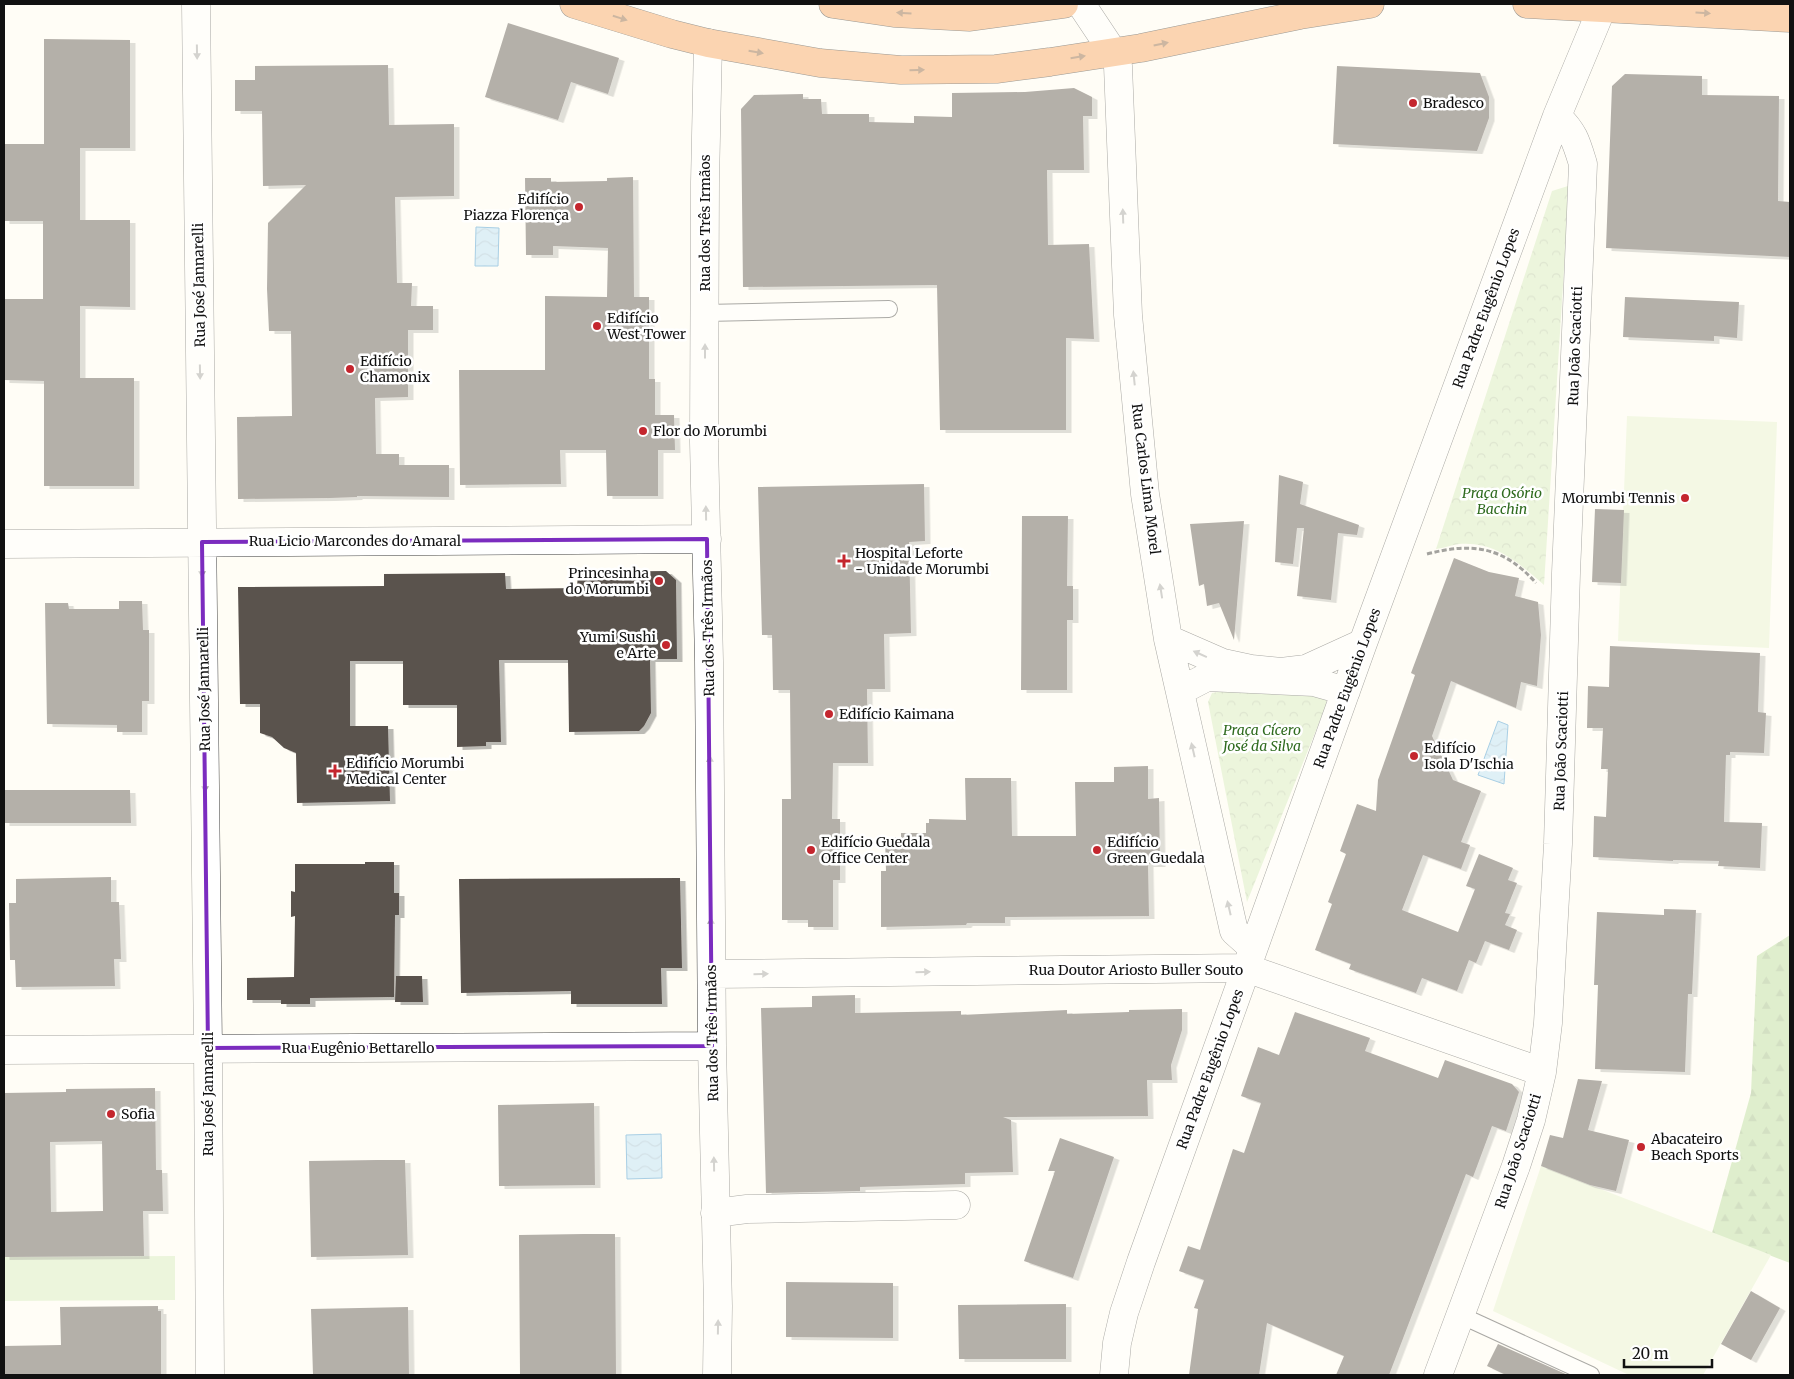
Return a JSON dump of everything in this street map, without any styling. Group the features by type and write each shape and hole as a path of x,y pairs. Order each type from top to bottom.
{"highway":[{"path":"574,4 708,43 820,63 901,70 996,69 1141,48 1300,15 1370,4"},
{"path":"833,4 894,13 1064,4"},
{"path":"1527,4 1790,18"}],"street":[{"name":"Rua José Jannarelli","path":"196,4 210,1375"},
{"name":"Rua Carlos Lima Morel","path":"1081,4 1113,52 1118,66 1128,314 1145,494 1168,639 1234,931 1250,958"},
{"name":"Rua Padre Eugênio Lopes","path":"1114,1375 1117,1343 1124,1312 1250,958 1363,643 1557,116 1602,8"},
{"name":"Rua dos Três Irmãos","path":"708,43 704,442 707,540 712,1046 718,1306 717,1375"},
{"name":"Rua João Scaciotti","path":"1438,1375 1516,1166 1531,1120 1542,1072 1548,1023 1558,844 1583,164 1577,142 1570,129 1557,116"},
{"path":"4,521 11,544"},
{"name":"Rua Licio Marcondes do Amaral","path":"11,544 707,540"},
{"path":"1168,639 1222,663 1251,669 1281,672 1306,669 1363,643"},
{"path":"1180,690 1207,677 1314,682 1346,691"},
{"name":"Rua Doutor Ariosto Buller Souto","path":"712,974 1250,958 1542,1072"},
{"name":"Rua Eugênio Bettarello","path":"4,1050 712,1046"},
{"path":"715,1213 747,1209 956,1205"}],"lane":[{"path":"705,313 889,309"},
{"path":"1460,1316 1591,1375"}],"path":[{"path":"1393,564 1454,549 1471,547 1486,549 1518,564 1565,617"}],"highlighted area":[{"path":"707,539 712,1046 208,1048 202,542"}],"green space":[{"name":"Praça Osório Bacchin","path":"1568,186 1544,585 1506,555 1484,546 1459,544 1436,549 1552,191"},
{"path":"1627,416 1777,422 1769,648 1618,641"},
{"name":"Praça Cícero José da Silva","path":"1228,690 1323,694 1327,703 1247,902 1208,702 1212,693"},
{"path":"1790,935 1790,1263 1712,1233 1751,1093 1757,956"},
{"path":"1541,1166 1771,1255 1703,1375 1629,1375 1493,1311"},
{"path":"175,1256 175,1300 4,1301 4,1257"}],"water":[{"path":"476,227 499,228 498,266 475,266"},
{"path":"1498,721 1508,725 1504,784 1478,775"},
{"path":"661,1134 662,1178 627,1179 626,1135"}],"building":[{"path":"508,23 619,58 608,94 571,82 558,120 485,97"},
{"path":"44,39 130,40 130,148 80,148 80,220 130,220 130,307 80,306 80,378 134,378 134,486 44,486 44,381 4,380 4,299 43,299 43,221 4,221 4,144 44,144"},
{"path":"388,65 389,125 454,124 454,196 395,197 397,283 412,283 411,306 433,306 433,330 408,330 408,397 375,398 376,454 399,454 399,465 449,465 449,497 357,496 238,499 237,417 292,416 291,331 269,331 267,289 268,223 306,185 263,186 262,111 235,111 235,80 255,80 255,66"},
{"path":"1337,66 1480,73 1489,97 1489,118 1477,151 1333,144"},
{"path":"1625,74 1702,76 1702,95 1779,96 1778,201 1790,202 1790,257 1606,248 1612,86"},
{"path":"1074,88 1092,97 1092,116 1083,116 1084,170 1047,170 1048,245 1089,244 1094,339 1066,338 1066,430 940,430 937,285 743,287 741,109 754,95 803,94 803,99 821,99 822,114 869,114 869,122 914,123 914,116 952,117 952,93 1025,92"},
{"path":"633,177 634,297 649,297 649,379 655,379 655,415 674,415 675,450 658,450 658,496 607,496 606,450 560,450 561,484 460,485 459,370 545,370 545,296 607,297 608,248 553,246 553,255 526,255 525,178 551,178 551,182 607,181 607,178"},
{"path":"1625,297 1739,302 1737,338 1714,336 1714,341 1623,337"},
{"path":"1279,475 1303,482 1300,504 1359,525 1357,535 1338,533 1331,600 1297,596 1304,528 1297,528 1293,564 1275,562"},
{"path":"924,484 925,541 909,542 911,633 884,634 885,689 867,689 868,763 833,763 832,819 840,819 840,880 833,880 833,927 808,927 808,920 782,920 782,799 791,799 790,690 773,690 772,635 762,635 758,487"},
{"path":"1595,509 1624,510 1621,583 1592,582"},
{"path":"1022,516 1068,516 1067,586 1073,586 1073,620 1067,620 1067,690 1021,690"},
{"path":"1244,521 1234,640 1219,603 1207,606 1204,584 1199,586 1190,524"},
{"path":"1454,558 1489,572 1519,578 1515,596 1538,602 1541,635 1537,686 1521,682 1516,708 1451,681 1432,736 1453,780 1481,791 1461,842 1470,845 1461,869 1423,855 1402,910 1458,932 1475,889 1466,886 1479,854 1513,868 1508,880 1517,883 1505,913 1510,914 1505,925 1517,930 1509,950 1485,941 1476,963 1469,960 1457,991 1422,978 1416,993 1349,969 1351,964 1315,950 1332,904 1328,902 1346,854 1340,851 1357,804 1376,811 1378,780 1415,675 1411,673"},
{"path":"666,571 676,580 677,659 650,659 651,713 639,731 569,732 568,660 499,660 501,742 486,742 486,746 457,747 457,705 403,705 403,661 350,661 350,726 388,726 390,801 297,803 296,753 284,748 272,737 260,733 260,704 240,704 238,587 384,586 384,574 505,573 506,589 577,588 578,572"},
{"path":"119,601 142,601 143,630 149,630 149,701 142,701 142,732 117,732 117,725 47,724 45,603 68,603 69,609 119,609"},
{"path":"1610,646 1760,653 1758,712 1766,713 1764,753 1730,752 1730,755 1726,755 1724,822 1762,823 1760,868 1718,866 1719,861 1593,857 1594,816 1606,817 1608,769 1601,769 1603,728 1587,728 1588,686 1609,687"},
{"path":"1148,766 1148,799 1159,798 1160,864 1148,864 1149,916 1005,917 1005,923 881,927 881,871 886,871 885,837 901,837 901,833 926,833 926,823 929,823 929,819 966,820 965,778 1011,778 1012,836 1076,836 1075,782 1114,782 1114,767"},
{"path":"4,790 130,790 131,823 4,823"},
{"path":"365,862 394,862 394,893 399,893 399,915 395,915 394,997 310,998 310,1004 281,1004 281,1000 247,1000 247,978 294,977 295,916 291,917 291,891 295,892 295,864 365,864"},
{"path":"111,877 111,902 119,902 121,959 114,959 115,986 16,987 15,960 10,960 9,903 16,903 16,879"},
{"path":"680,878 682,968 661,968 662,1004 571,1004 571,991 461,993 459,879"},
{"path":"1664,909 1696,910 1692,994 1688,994 1685,1072 1595,1069 1598,985 1594,985 1597,912 1664,915"},
{"path":"396,976 422,976 423,1002 395,1002"},
{"path":"855,995 855,1013 961,1011 961,1015 1067,1010 1067,1014 1182,1009 1182,1030 1171,1065 1172,1080 1147,1080 1148,1116 1003,1117 1011,1120 1013,1172 965,1173 965,1184 860,1187 860,1191 766,1193 761,1008 812,1007 812,996"},
{"path":"1295,1012 1370,1038 1365,1051 1438,1078 1445,1060 1512,1084 1519,1092 1506,1131 1492,1126 1473,1177 1466,1174 1389,1375 1336,1375 1344,1356 1267,1323 1259,1375 1189,1375 1198,1309 1194,1308 1204,1280 1179,1271 1188,1246 1200,1250 1233,1149 1244,1153 1261,1103 1241,1096 1258,1047 1279,1055"},
{"path":"1578,1079 1602,1081 1588,1130 1629,1140 1616,1191 1590,1185 1541,1166 1550,1135 1563,1138"},
{"path":"155,1088 156,1170 162,1170 163,1211 143,1211 144,1256 4,1257 4,1093 66,1092 66,1089","holes":["102,1141 103,1211 51,1212 50,1142"]},
{"path":"594,1103 595,1185 499,1186 498,1105"},
{"path":"1060,1138 1114,1157 1073,1278 1024,1261 1055,1171 1048,1171"},
{"path":"405,1160 408,1255 311,1257 309,1161"},
{"path":"615,1234 616,1375 520,1375 519,1235"},
{"path":"786,1282 893,1283 893,1338 786,1337"},
{"path":"1751,1291 1780,1308 1751,1360 1721,1344"},
{"path":"1066,1304 1066,1359 959,1359 958,1305"},
{"path":"158,1306 158,1311 161,1311 161,1375 4,1375 4,1346 61,1345 60,1307"},
{"path":"408,1307 409,1375 313,1375 311,1309"},
{"path":"1498,1344 1568,1375 1506,1375 1487,1366"}],"place":[{"name":"Bradesco","path":"1413,103"},
{"name":"Edifício Piazza Florença","path":"579,207"},
{"name":"Edifício West Tower","path":"597,326"},
{"name":"Edifício Chamonix","path":"350,369"},
{"name":"Flor do Morumbi","path":"643,431"},
{"name":"Morumbi Tennis","path":"1685,498"},
{"name":"Hospital Leforte - Unidade Morumbi","path":"844,561"},
{"name":"Princesinha do Morumbi","path":"659,581"},
{"name":"Yumi Sushi e Arte","path":"666,645"},
{"name":"Edifício Kaimana","path":"829,714"},
{"name":"Edifício Isola D'Ischia","path":"1414,756"},
{"name":"Edifício Morumbi Medical Center","path":"335,771"},
{"name":"Edifício Guedala Office Center","path":"811,850"},
{"name":"Edifício Green Guedala","path":"1097,850"},
{"name":"Sofia","path":"111,1114"},
{"name":"Abacateiro Beach Sports","path":"1641,1147"}]}
